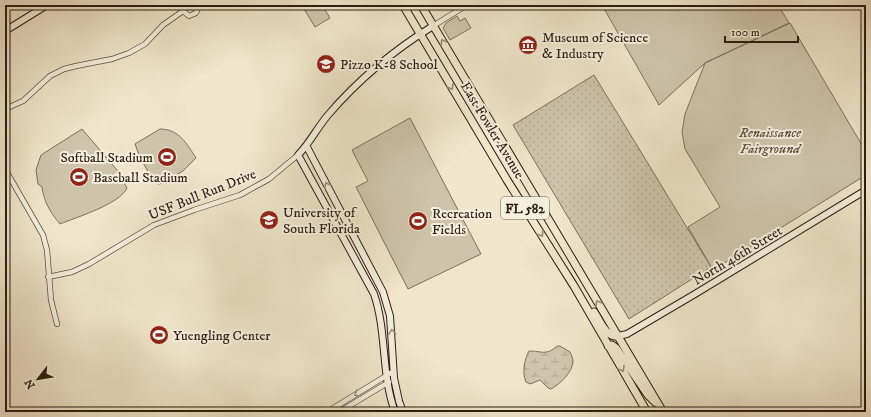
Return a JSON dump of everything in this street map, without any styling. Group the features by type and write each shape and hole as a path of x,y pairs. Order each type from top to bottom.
{"main road":[{"name":"East Fowler Avenue","path":"403,5 507,180 574,286 647,412"},
{"name":"East Fowler Avenue","path":"421,5 662,409"},
{"path":"574,286 610,335 618,336"},
{"path":"608,346 612,345 616,347 648,395 662,409"}],"street":[{"path":"5,31 47,5"},
{"path":"183,5 183,11 187,15 194,15 198,11 198,5"},
{"path":"433,26 462,8"},
{"path":"5,109 23,101 50,76 64,69 112,58 145,44 163,26 183,11"},
{"name":"USF Bull Run Drive","path":"48,277 72,272 89,264 154,225 240,195 269,179 307,146 327,116 377,65 433,26"},
{"path":"307,146 382,292 390,316 394,378 403,412"},
{"path":"298,155 374,294 380,315 386,380 390,400 395,412"},
{"path":"5,169 43,235 47,250 51,300 57,324"},
{"name":"North 46th Street","path":"618,336 627,334 695,294 866,190"},
{"path":"339,412 386,380 394,371"},
{"path":"328,412 386,380 394,378"}],"green space":[{"path":"310,5 322,5 330,18 315,27 304,9"},
{"path":"602,5 778,5 789,23 705,63 659,105"},
{"path":"457,16 460,21 465,18 471,28 450,40 443,28 446,23"},
{"name":"Renaissance Fairground","path":"790,23 866,152 866,175 713,270 688,227 720,207 685,149 682,132 685,114 705,63"},
{"path":"594,75 711,267 629,319 513,125"},
{"name":"Recreation Fields","path":"410,118 481,254 408,289 356,187 368,181 352,150"},
{"name":"Baseball Stadium","path":"82,129 117,170 127,188 123,194 107,205 60,224 50,211 42,187 38,184 36,170 41,155"},
{"name":"Softball Stadium","path":"160,129 177,134 182,138 196,158 183,171 160,184 154,183 139,155 135,144"},
{"path":"557,346 560,346 570,352 573,359 571,369 565,377 551,389 540,380 530,384 526,382 524,366 529,351 547,352"}],"tunnel":[{"path":"462,8 468,5"}],"place":[{"name":"Museum of Science & Industry","path":"528,45"},
{"name":"Pizzo K-8 School","path":"326,64"},
{"name":"Softball Stadium","path":"167,157"},
{"name":"Baseball Stadium","path":"79,177"},
{"name":"University of South Florida","path":"269,220"},
{"name":"Recreation Fields","path":"418,221"},
{"name":"Yuengling Center","path":"159,335"}]}
